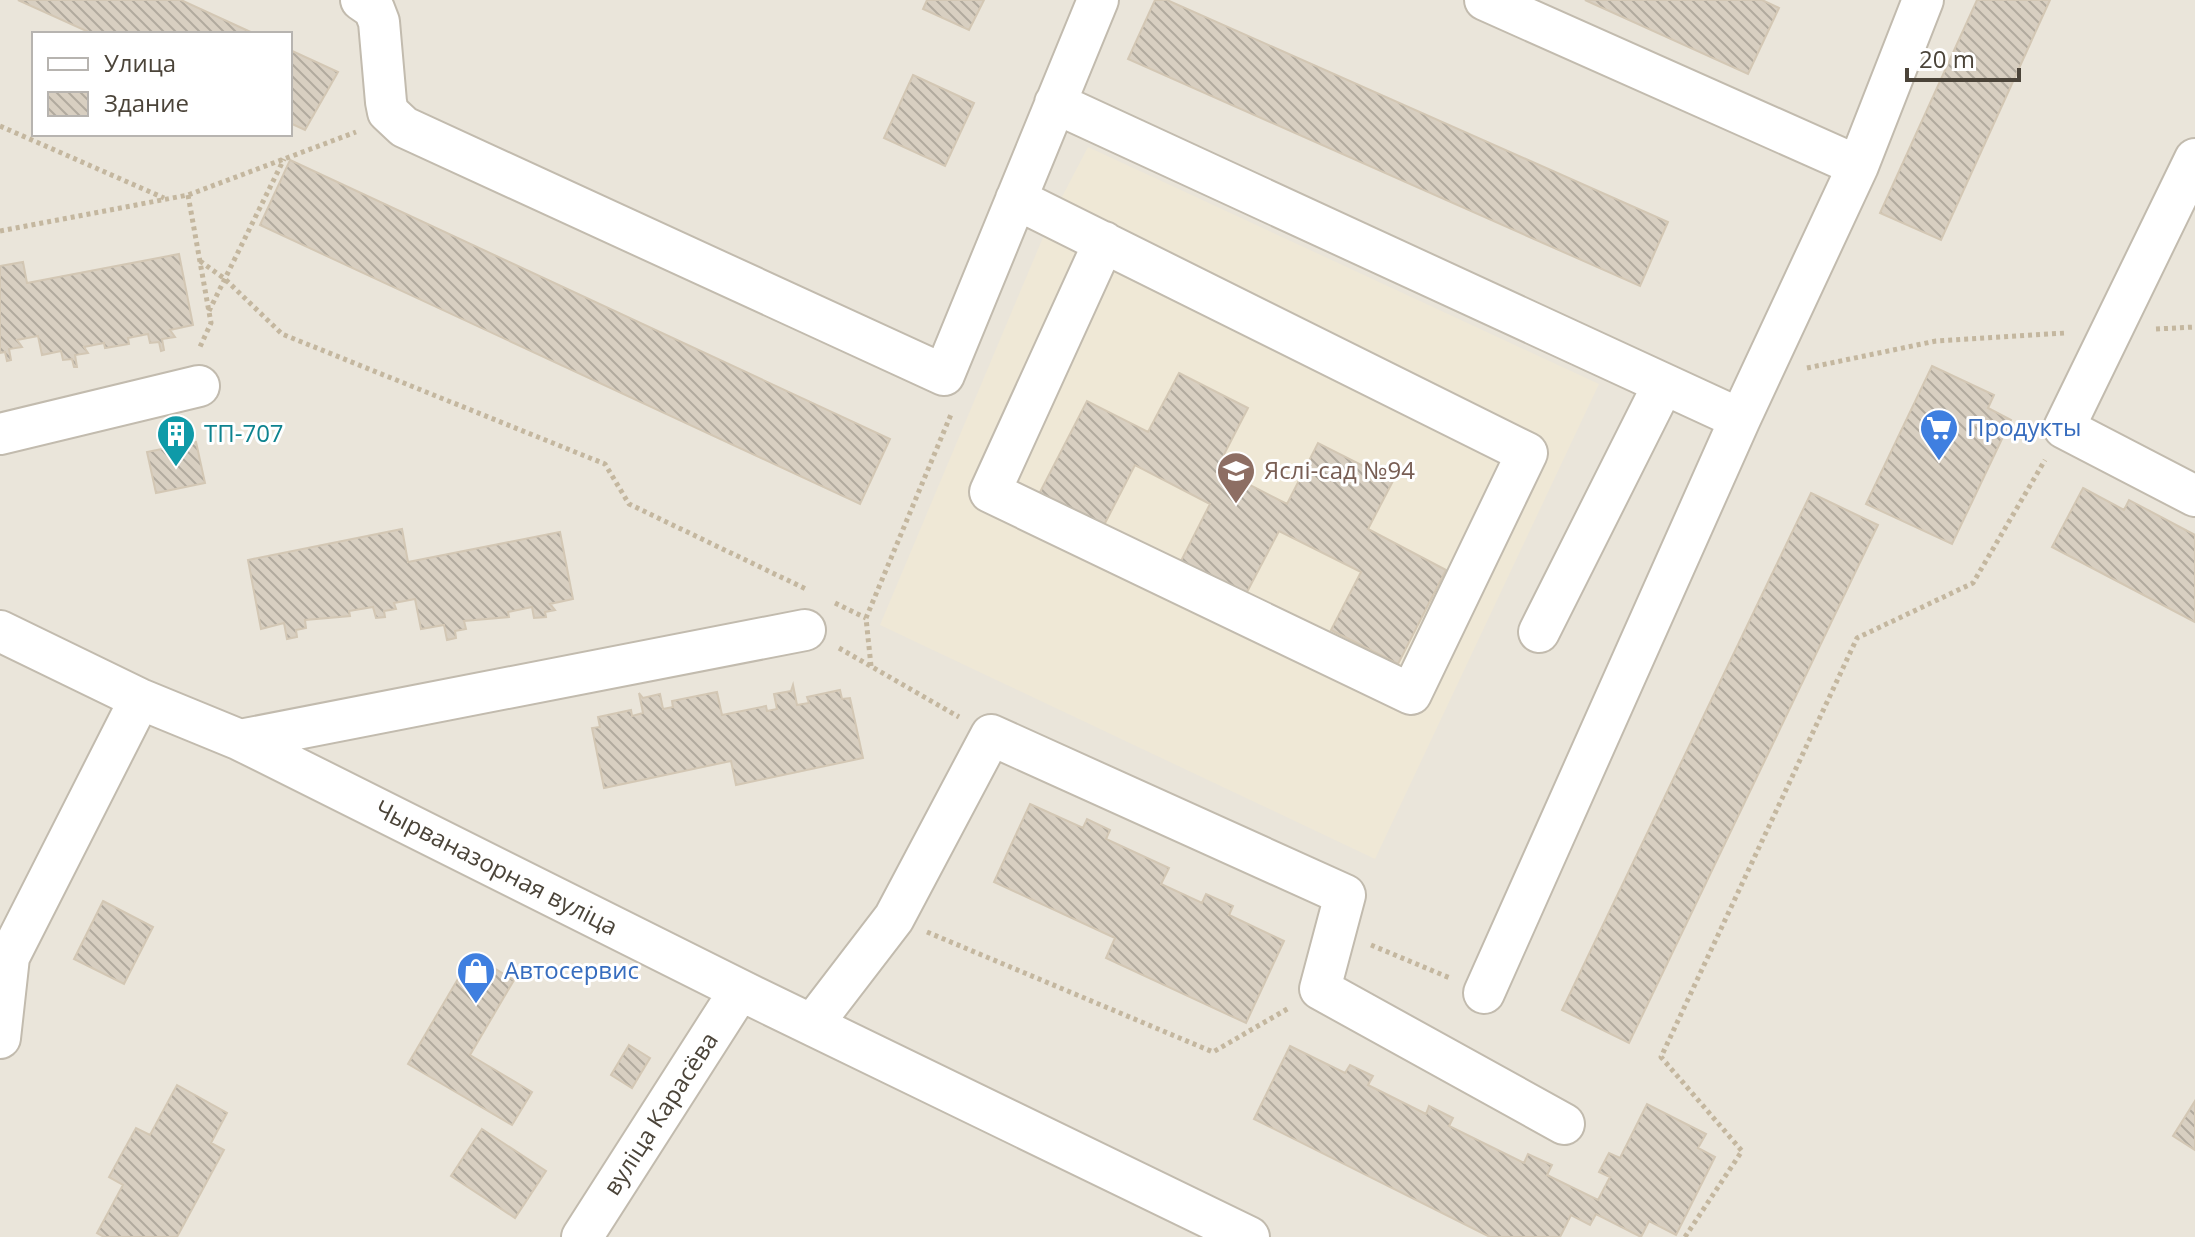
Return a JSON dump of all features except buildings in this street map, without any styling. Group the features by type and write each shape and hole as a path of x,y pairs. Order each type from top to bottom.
{"street":[{"path":"361,0 374,9 379,22 386,102 393,118 404,127 944,375 1098,0"},
{"path":"1485,0 1858,166"},
{"path":"1484,993 1740,419 1858,166 1923,0"},
{"path":"1055,103 1740,419"},
{"path":"2195,159 2064,428 2195,496"},
{"path":"1016,199 1104,242 1527,453 1411,694 990,492 1104,242"},
{"path":"1539,632 1663,385"},
{"path":"0,434 190,388"},
{"path":"240,740 815,614"},
{"name":"Чырваназорная вуліца","path":"0,631 140,699 240,740 740,990 1249,1237"},
{"path":"0,1038 9,957 140,699"},
{"path":"812,1025 894,918 991,735 1345,895 1320,989 1564,1124"},
{"name":"вуліца Карасёва","path":"582,1237 740,990"}],"path":[{"path":"0,231 188,195 393,118"},
{"path":"0,126 165,199"},
{"path":"209,312 284,159"},
{"path":"188,195 211,323 190,388"},
{"path":"200,261 225,279 282,334 605,464 629,504 811,591"},
{"path":"1759,378 1936,341 2195,327"},
{"path":"871,666 866,618 963,384 944,375"},
{"path":"1685,1237 1742,1151 1661,1057 1857,638 1973,583 2064,428"},
{"path":"815,614 866,618"},
{"path":"815,614 871,666 991,735"},
{"path":"894,918 1213,1052 1320,989"},
{"path":"1336,930 1484,993"}],"shaded area":[{"path":"0,0 2195,0 2195,1237 0,1237"},
{"name":"Яслі-сад №94","path":"1088,147 1599,384 1375,859 880,625 1052,216"}],"place":[{"name":"Продукты","path":"1939,462"},
{"name":"ТП-707","path":"176,468"},
{"name":"Яслі-сад №94","path":"1236,505"},
{"name":"Автосервис","path":"476,1005"}]}
